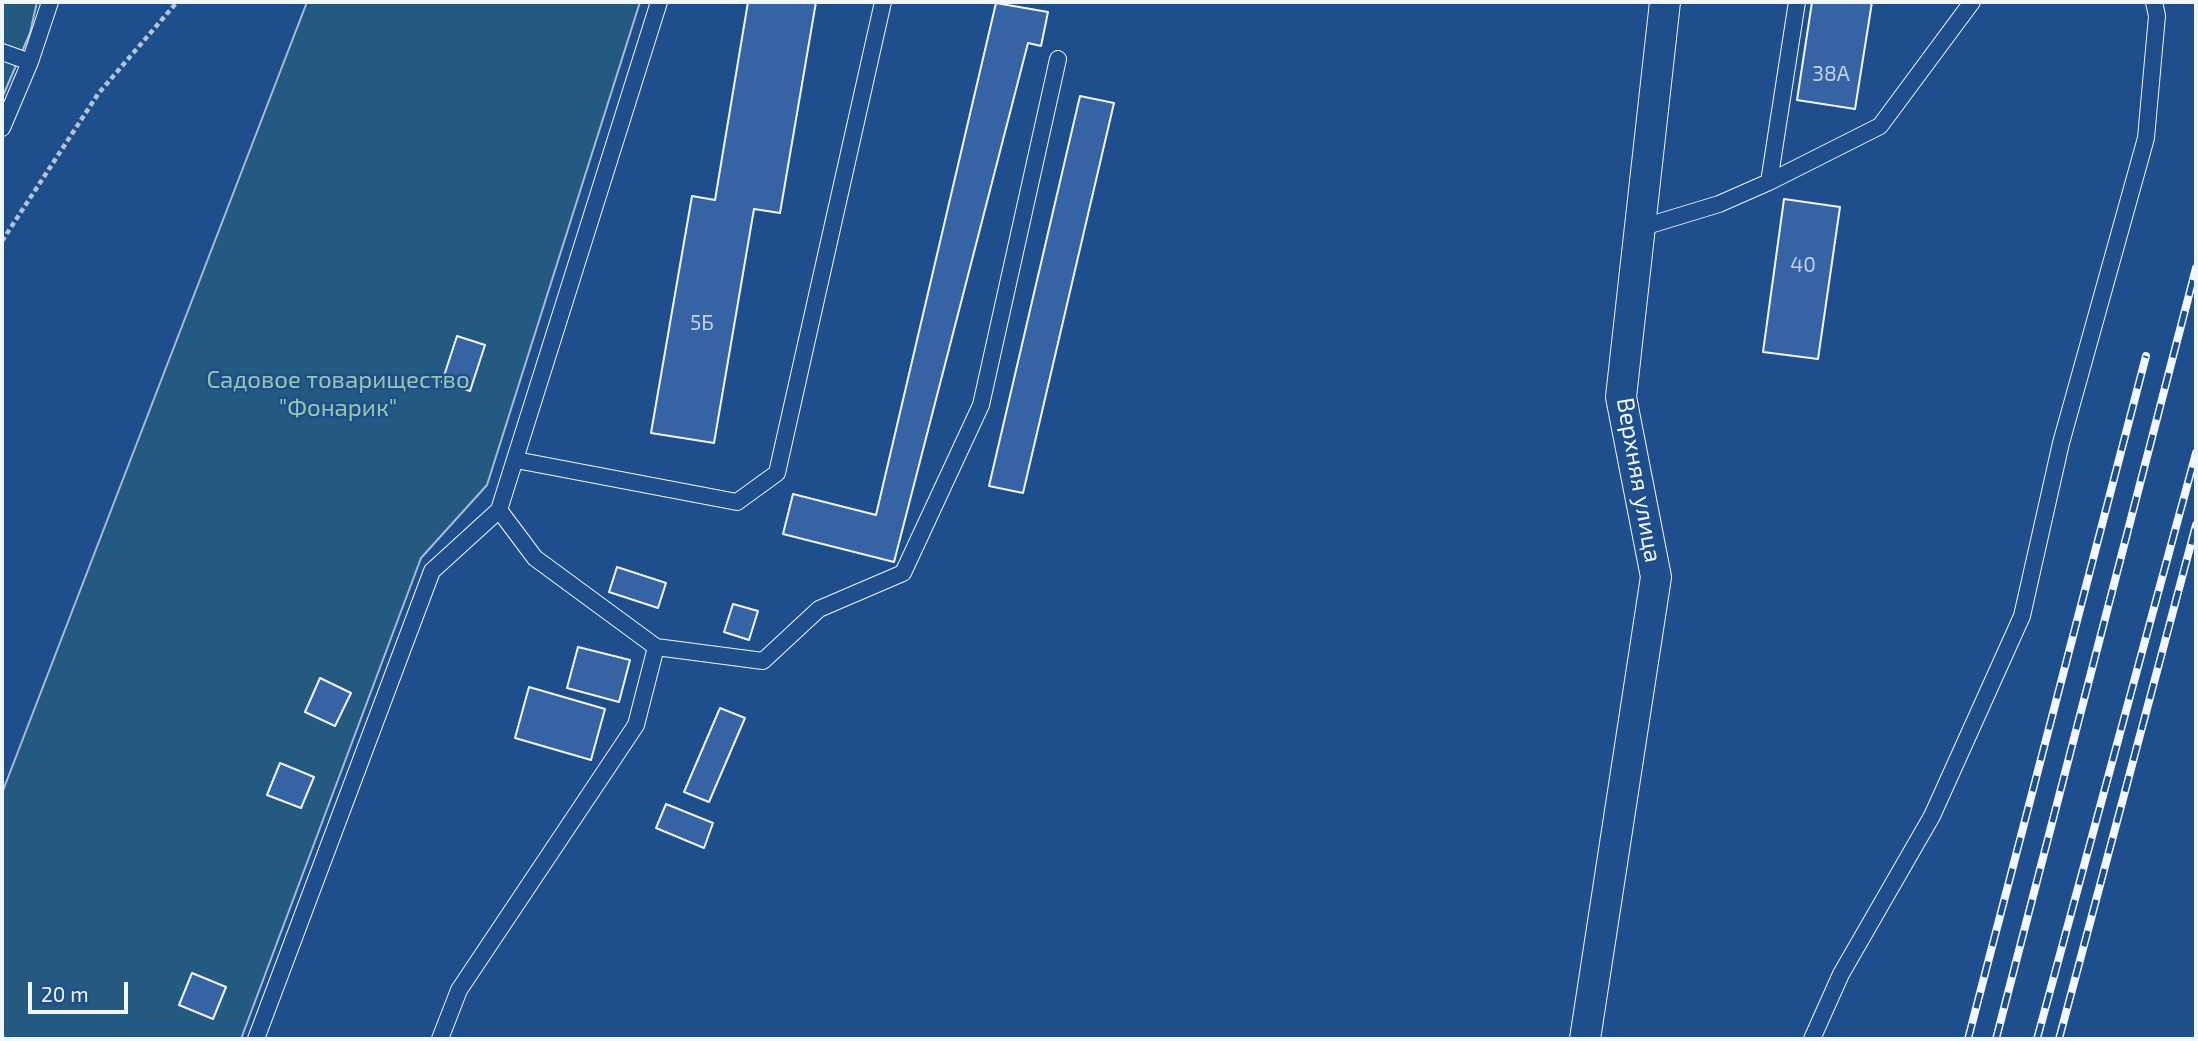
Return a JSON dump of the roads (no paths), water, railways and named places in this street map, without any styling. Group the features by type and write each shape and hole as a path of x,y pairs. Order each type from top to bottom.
{"street":[{"name":"Верхняя улица","path":"1585,1039 1656,577 1621,397 1665,2"}],"lane":[{"path":"2,128 30,62 50,2"},
{"path":"256,1039 432,571 499,510 659,2"},
{"path":"516,460 737,502 777,473 883,2"},
{"path":"1769,182 1797,2"},
{"path":"1640,228 1719,204 1880,126 1972,2"},
{"path":"1812,1039 1841,974 1933,816 2022,616 2061,443 2146,138 2157,16 2154,2"},
{"path":"2,52 30,62"},
{"path":"499,510 535,558 656,647 763,661 819,608 903,572 981,405 1058,59"},
{"path":"440,1039 459,990 636,725 656,647"}],"railway":[{"path":"1996,1039 2196,268"},
{"path":"1968,1039 2146,356"},
{"path":"2037,1039 2196,453"},
{"path":"2059,1039 2196,525"}],"park label":[{"name":"Садовое товарищество \"Фонарик\"","path":"338,394"}]}
